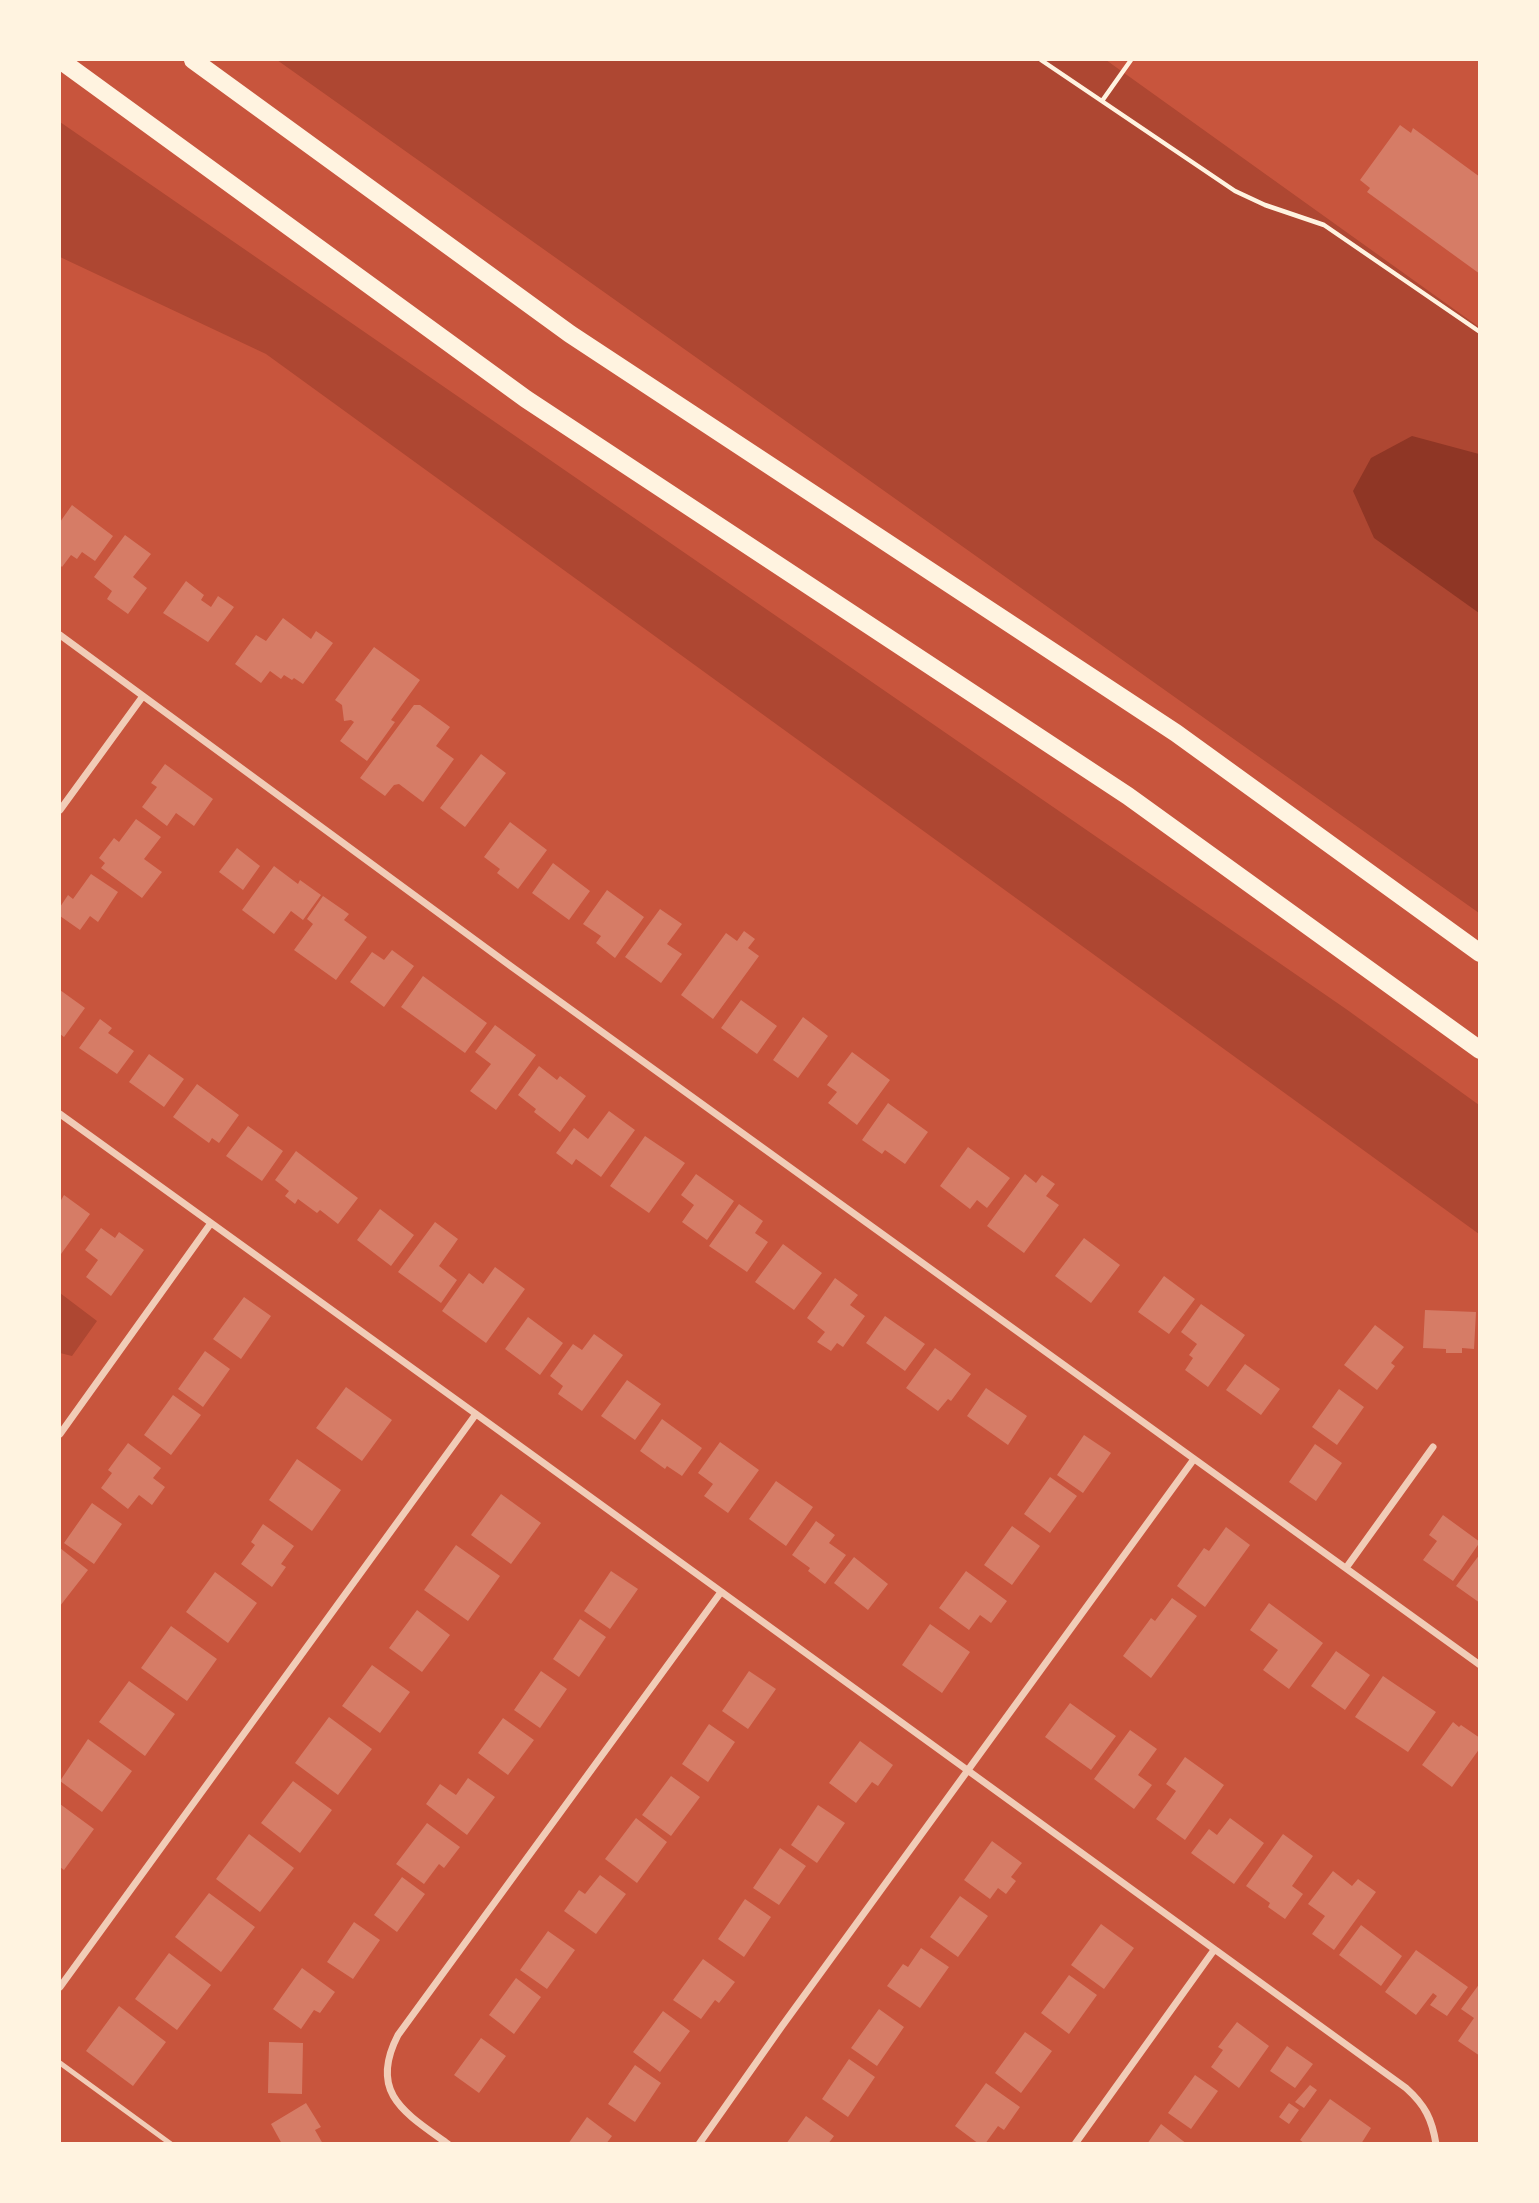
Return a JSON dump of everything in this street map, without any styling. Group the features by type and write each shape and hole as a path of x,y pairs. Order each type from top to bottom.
{"main road":[{"path":"60,60 526,399 1128,796 1479,1050"},
{"path":"193,60 570,334 1176,733 1479,953"}],"street":[{"path":"60,635 512,967 1479,1665"},
{"path":"60,810 144,696"},
{"path":"60,1114 1413,2094 1428,2112 1436,2144"},
{"path":"60,1434 211,1223"},
{"path":"60,1987 476,1414"},
{"path":"1346,1568 1433,1447"},
{"path":"699,2144 1194,1459"},
{"path":"448,2144 410,2117 395,2100 387,2074 391,2047 720,1592"},
{"path":"1074,2144 1214,1950"}],"lane":[{"path":"60,2063 171,2144"}],"path":[{"path":"1041,60 1235,191 1265,205 1324,225 1479,332"},
{"path":"1102,101 1131,60"}],"shaded area":[{"path":"277,60 1106,60 1479,327 1479,913"},
{"path":"60,122 1346,1009 1479,1105 1479,1234 266,354 60,257"},
{"path":"1412,436 1479,454 1479,613 1374,538 1353,491 1371,458"},
{"path":"60,1293 97,1321 72,1356 60,1353"}],"building":[{"path":"1400,125 1411,133 1413,128 1480,177 1480,274 1367,192 1370,188 1360,180"},
{"path":"72,505 113,536 95,561 82,552 77,559 71,555 62,567 60,522"},
{"path":"125,535 151,554 133,577 147,588 128,614 107,599 112,591 94,577"},
{"path":"186,581 204,595 201,600 211,607 218,596 234,607 208,642 163,613"},
{"path":"283,618 311,639 316,631 333,643 303,684 284,675 281,679 270,671 261,683 235,664 256,635 266,641"},
{"path":"374,647 420,680 391,720 395,722 367,761 340,741 354,722 344,721 342,705 335,700"},
{"path":"414,705 420,705 450,727 436,746 454,759 423,802 399,784 394,785 385,796 360,778"},
{"path":"481,754 506,773 465,827 440,808"},
{"path":"165,764 213,799 194,826 176,813 167,826 142,807 157,787 151,783"},
{"path":"136,819 161,837 144,859 162,872 142,898 101,868 105,863 99,858 114,838 119,842"},
{"path":"510,822 547,850 518,889 497,873 500,869 484,857"},
{"path":"237,848 260,866 243,890 219,872"},
{"path":"553,863 590,891 569,920 532,893"},
{"path":"274,866 298,884 300,880 321,895 303,920 291,911 274,934 242,910"},
{"path":"91,874 118,892 98,922 90,916 80,930 60,916 60,907 68,895 73,899"},
{"path":"607,890 644,917 615,958 596,943 601,936 583,924"},
{"path":"323,896 349,914 344,920 367,937 336,980 294,950 313,924 307,919"},
{"path":"660,909 682,924 667,944 682,954 661,983 625,957"},
{"path":"744,931 755,939 748,948 759,956 713,1019 681,995 726,933 737,941"},
{"path":"392,950 414,966 384,1007 350,982 372,952 384,960"},
{"path":"423,976 487,1023 465,1053 401,1007"},
{"path":"60,990 85,1008 64,1037 60,1034"},
{"path":"741,1000 777,1026 757,1054 721,1028"},
{"path":"803,1017 828,1036 798,1078 773,1060"},
{"path":"100,1019 112,1028 108,1033 134,1051 117,1074 79,1048"},
{"path":"495,1025 536,1055 496,1110 470,1091 491,1064 475,1052"},
{"path":"852,1052 890,1080 857,1125 828,1103 837,1092 827,1085"},
{"path":"149,1054 184,1079 164,1107 129,1082"},
{"path":"539,1066 557,1080 560,1076 586,1096 560,1132 534,1112 536,1109 518,1095"},
{"path":"197,1084 239,1115 219,1143 212,1138 209,1143 173,1117"},
{"path":"888,1103 928,1132 905,1164 885,1150 882,1154 862,1140"},
{"path":"609,1111 635,1130 601,1177 576,1159 572,1165 556,1153 574,1128 588,1139"},
{"path":"248,1126 283,1151 262,1181 226,1156"},
{"path":"645,1136 685,1163 649,1213 610,1186"},
{"path":"968,1147 1010,1178 987,1208 977,1200 970,1209 940,1186"},
{"path":"296,1151 358,1198 338,1224 320,1210 317,1213 298,1199 295,1204 285,1196 289,1191 275,1180"},
{"path":"696,1174 734,1201 707,1240 682,1222 694,1205 681,1195"},
{"path":"1025,1174 1036,1183 1042,1175 1055,1184 1046,1196 1059,1205 1024,1253 987,1226"},
{"path":"64,1195 90,1214 61,1254 60,1202"},
{"path":"739,1204 763,1221 755,1233 768,1242 747,1272 709,1246"},
{"path":"380,1209 414,1235 391,1266 357,1240"},
{"path":"435,1222 458,1239 439,1266 457,1280 441,1303 398,1272"},
{"path":"101,1228 115,1238 119,1232 144,1250 111,1296 86,1277 98,1260 85,1250"},
{"path":"1084,1238 1120,1265 1091,1303 1055,1276"},
{"path":"783,1244 822,1273 794,1310 755,1282"},
{"path":"495,1267 525,1289 486,1343 442,1311 469,1273 483,1284"},
{"path":"1164,1276 1195,1299 1169,1334 1138,1312"},
{"path":"835,1278 858,1295 850,1305 865,1316 843,1347 837,1343 831,1351 817,1342 825,1332 807,1318"},
{"path":"244,1297 271,1316 241,1359 213,1339"},
{"path":"1201,1304 1245,1335 1208,1387 1185,1370 1193,1358 1189,1355 1197,1344 1181,1332"},
{"path":"1425,1310 1476,1312 1474,1349 1462,1348 1462,1353 1446,1353 1446,1349 1423,1348"},
{"path":"885,1316 925,1344 905,1371 866,1343"},
{"path":"528,1317 563,1343 540,1375 505,1349"},
{"path":"1375,1325 1404,1347 1391,1363 1395,1366 1377,1390 1344,1365"},
{"path":"594,1334 623,1355 582,1411 558,1394 563,1386 550,1376 573,1344 582,1350"},
{"path":"935,1348 971,1374 951,1401 948,1399 938,1411 906,1388"},
{"path":"205,1351 230,1369 203,1407 178,1389"},
{"path":"1245,1364 1280,1389 1261,1415 1226,1390"},
{"path":"627,1380 661,1404 635,1440 601,1416"},
{"path":"346,1387 392,1420 362,1461 316,1428"},
{"path":"986,1388 1027,1416 1008,1445 967,1416"},
{"path":"1339,1389 1364,1407 1337,1445 1312,1427"},
{"path":"173,1395 201,1415 171,1455 144,1435"},
{"path":"662,1419 702,1448 682,1476 667,1466 665,1469 640,1451"},
{"path":"1084,1435 1111,1453 1083,1493 1057,1475"},
{"path":"720,1442 759,1470 728,1513 704,1496 713,1484 698,1473"},
{"path":"128,1443 161,1468 153,1478 165,1487 152,1505 139,1495 128,1509 101,1488 112,1473 108,1470"},
{"path":"1315,1444 1342,1463 1316,1501 1289,1482"},
{"path":"297,1459 341,1490 312,1531 269,1500"},
{"path":"1050,1477 1077,1496 1050,1533 1024,1514"},
{"path":"776,1481 813,1507 786,1546 749,1519"},
{"path":"501,1494 541,1523 511,1564 471,1535"},
{"path":"92,1503 122,1524 94,1564 64,1543"},
{"path":"1443,1515 1480,1542 1453,1581 1423,1560 1437,1541 1429,1535"},
{"path":"816,1521 835,1535 829,1543 846,1555 825,1584 808,1571 810,1568 792,1555"},
{"path":"263,1524 294,1546 281,1564 286,1567 272,1587 241,1564 255,1545 251,1542"},
{"path":"1012,1526 1040,1546 1012,1585 984,1565"},
{"path":"1226,1527 1250,1545 1205,1607 1177,1586 1204,1548 1209,1551"},
{"path":"456,1545 500,1576 468,1621 424,1590"},
{"path":"60,1548 88,1570 60,1606"},
{"path":"1480,1554 1480,1603 1456,1586"},
{"path":"854,1557 888,1584 868,1610 834,1583"},
{"path":"611,1571 638,1589 610,1629 584,1611"},
{"path":"966,1571 1007,1601 991,1623 980,1615 969,1630 939,1608"},
{"path":"215,1572 257,1603 228,1643 186,1612"},
{"path":"1172,1598 1197,1616 1151,1678 1123,1656 1151,1618 1155,1621"},
{"path":"1269,1603 1323,1643 1289,1689 1263,1670 1278,1650 1250,1630"},
{"path":"417,1610 450,1635 422,1672 389,1648"},
{"path":"580,1619 606,1637 579,1677 553,1659"},
{"path":"930,1624 970,1652 942,1693 902,1665"},
{"path":"171,1626 217,1659 187,1701 141,1668"},
{"path":"1336,1651 1370,1675 1345,1710 1311,1686"},
{"path":"372,1665 410,1692 380,1733 342,1706"},
{"path":"541,1671 567,1689 540,1728 514,1710"},
{"path":"749,1671 776,1689 748,1729 722,1711"},
{"path":"1383,1676 1436,1712 1408,1752 1355,1717"},
{"path":"129,1681 175,1714 145,1756 99,1722"},
{"path":"1070,1703 1116,1736 1091,1770 1045,1737"},
{"path":"329,1717 372,1749 338,1795 295,1763"},
{"path":"503,1718 534,1740 508,1775 478,1753"},
{"path":"1453,1722 1480,1738 1480,1748 1452,1787 1422,1765"},
{"path":"709,1724 735,1742 708,1782 682,1764"},
{"path":"1130,1730 1157,1749 1138,1775 1152,1785 1134,1809 1094,1779"},
{"path":"88,1739 132,1771 102,1812 60,1781"},
{"path":"860,1741 893,1765 878,1786 872,1782 856,1803 829,1783"},
{"path":"1185,1757 1224,1785 1185,1840 1156,1819 1176,1791 1166,1784"},
{"path":"671,1776 700,1797 671,1836 642,1815"},
{"path":"468,1778 495,1797 467,1835 426,1804 440,1784 456,1795"},
{"path":"293,1781 332,1810 300,1853 261,1823"},
{"path":"60,1804 94,1829 64,1870 60,1867"},
{"path":"818,1805 845,1823 817,1863 791,1845"},
{"path":"636,1818 667,1842 637,1883 605,1859"},
{"path":"1230,1818 1264,1843 1234,1884 1191,1853 1209,1829 1217,1835"},
{"path":"427,1823 460,1847 444,1868 439,1864 424,1884 396,1864"},
{"path":"249,1834 294,1868 260,1912 216,1879"},
{"path":"1283,1834 1313,1856 1292,1886 1303,1894 1285,1919 1268,1907 1270,1903 1246,1886"},
{"path":"992,1841 1022,1863 1011,1877 1016,1881 1006,1894 998,1888 990,1899 964,1880"},
{"path":"780,1848 806,1866 779,1905 753,1888"},
{"path":"1333,1871 1352,1886 1358,1879 1376,1892 1334,1950 1312,1934 1325,1916 1308,1904"},
{"path":"600,1875 626,1894 596,1934 564,1911 579,1890 585,1894"},
{"path":"402,1877 425,1894 397,1932 374,1915"},
{"path":"209,1893 255,1927 221,1972 175,1937"},
{"path":"960,1896 988,1916 958,1957 930,1937"},
{"path":"745,1899 771,1917 744,1957 718,1939"},
{"path":"354,1922 380,1940 353,1979 327,1962"},
{"path":"1101,1924 1134,1948 1104,1989 1071,1965"},
{"path":"1361,1925 1402,1956 1381,1986 1339,1955"},
{"path":"548,1931 575,1950 547,1989 520,1970"},
{"path":"921,1948 949,1967 920,2008 887,1986 903,1964 908,1967"},
{"path":"1416,1950 1468,1987 1447,2016 1430,2005 1437,1996 1433,1993 1416,2015 1385,1992"},
{"path":"169,1953 211,1985 177,2030 135,1999"},
{"path":"703,1959 735,1982 719,2003 715,2000 701,2019 673,2000"},
{"path":"302,1968 335,1992 320,2013 314,2010 301,2029 273,2009"},
{"path":"1069,1975 1097,1995 1069,2034 1041,2013"},
{"path":"516,1978 541,1997 514,2034 489,2015"},
{"path":"1480,1983 1480,2056 1458,2041 1474,2018 1461,2009"},
{"path":"119,2006 166,2042 133,2086 86,2051"},
{"path":"879,2009 904,2027 877,2066 851,2048"},
{"path":"663,2011 690,2031 660,2072 633,2052"},
{"path":"1237,2022 1269,2046 1239,2088 1211,2067 1223,2050 1218,2047"},
{"path":"1025,2032 1052,2051 1021,2093 995,2073"},
{"path":"481,2038 506,2056 479,2093 454,2075"},
{"path":"269,2042 303,2043 302,2094 268,2093"},
{"path":"1287,2046 1313,2064 1295,2088 1270,2071"},
{"path":"849,2059 875,2077 848,2117 822,2099"},
{"path":"635,2065 661,2083 635,2122 608,2104"},
{"path":"1195,2075 1218,2091 1191,2129 1168,2113"},
{"path":"986,2083 1020,2107 1004,2130 998,2126 985,2144 979,2144 955,2126"},
{"path":"1310,2085 1317,2090 1304,2108 1295,2102"},
{"path":"1330,2099 1371,2128 1361,2144 1305,2144 1300,2140"},
{"path":"306,2103 321,2127 315,2130 323,2144 282,2144 271,2124"},
{"path":"1289,2103 1299,2110 1289,2124 1279,2117"},
{"path":"806,2116 834,2136 828,2144 786,2144"},
{"path":"587,2117 612,2136 606,2144 568,2144"},
{"path":"1161,2124 1187,2144 1147,2144"}]}
